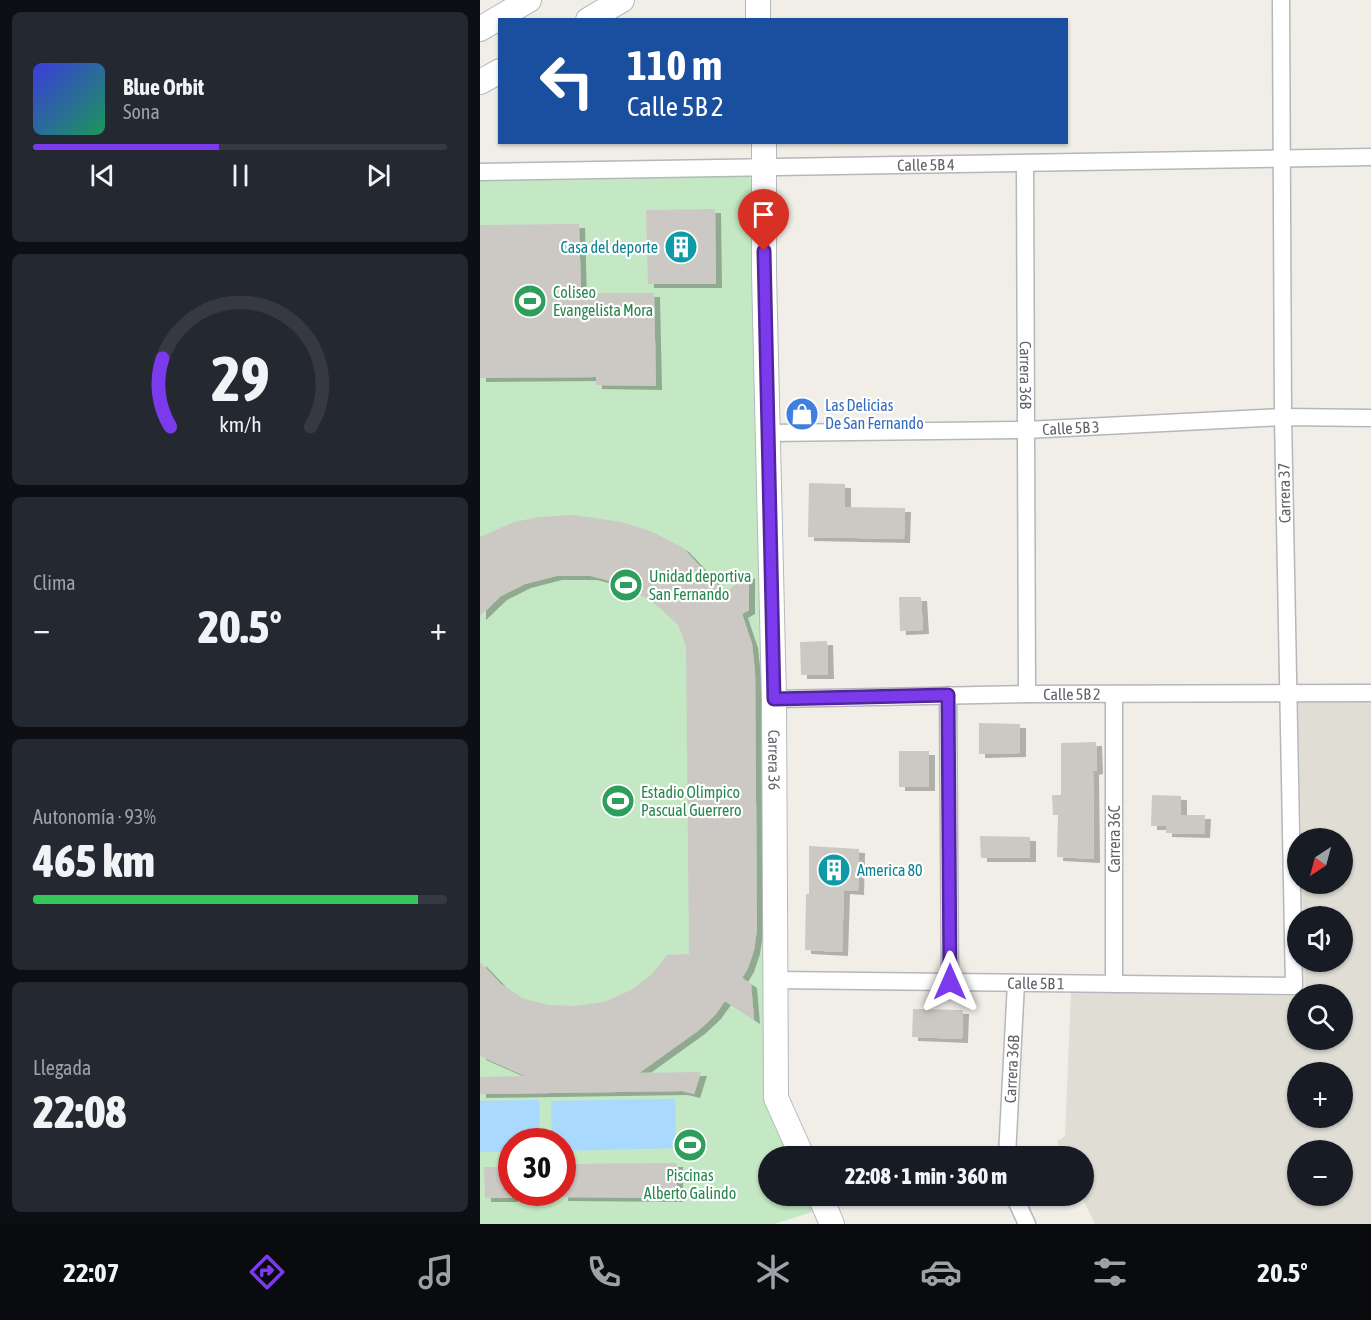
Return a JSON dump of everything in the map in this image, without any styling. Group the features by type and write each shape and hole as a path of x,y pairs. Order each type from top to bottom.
{"street":[{"path":"480,28 529,0"},
{"path":"591,18 622,0"},
{"path":"758,0 758,18"},
{"name":"Carrera 37","path":"1281,0 1283,417 1294,984"},
{"path":"480,82 498,72"},
{"name":"Carrera 36","path":"764,144 764,273 774,699 776,1098 798,1146"},
{"name":"Calle 5B 4","path":"480,172 1371,157"},
{"name":"Carrera 36B","path":"1024,163 1027,694"},
{"name":"Calle 5B 3","path":"769,433 1026,430 1283,417 1371,418"},
{"name":"Calle 5B 2","path":"774,699 1027,694 1371,693"},
{"name":"Carrera 36C","path":"1114,694 1114,984"},
{"path":"948,695 950,982"},
{"name":"Calle 5B 1","path":"776,980 1287,986"},
{"name":"Carrera 36B","path":"1008,1146 1016,983"},
{"path":"824,1206 832,1224"},
{"path":"1019,1206 1027,1224"}],"shaded area":[{"path":"1298,702 1371,702 1371,1224 1095,1224 1086,1206 1094,1206 1094,1146 1059,1146 1057,1142 1065,1136 1071,992 1287,996 1287,1050 1353,1050 1353,984 1305,984 1304,972 1353,972 1353,906 1303,906 1302,894 1353,894 1353,828 1301,828"}],"green space":[{"name":"Unidad deportiva San Fernando","path":"765,167 776,1097 798,1146 758,1146 758,1206 824,1206 825,1208 774,1224 480,1224 480,172"}],"water":[{"path":"675,1099 676,1148 576,1151 576,1128 552,1128 551,1101"},
{"path":"539,1100 540,1128 498,1128 498,1152 480,1152 480,1101"}],"building":[{"name":"Casa del deporte","path":"715,209 716,284 648,284 646,210"},
{"name":"Coliseo Evangelista Mora","path":"579,224 581,293 654,293 656,386 596,385 596,377 480,378 480,225"},
{"path":"809,483 845,484 845,507 905,508 904,539 808,537"},
{"path":"574,515 622,522 653,532 683,548 725,593 749,574 749,610 742,614 752,644 755,672 757,929 754,950 742,978 751,984 754,1020 725,1001 715,1015 699,1030 639,1073 701,1072 694,1094 682,1091 480,1094 480,1077 525,1076 480,1056 480,962 501,984 522,998 548,1005 575,1006 604,1002 631,990 651,975 667,955 689,954 686,646 678,625 639,593 618,583 591,576 556,576 525,584 501,596 480,616 480,537 514,522 539,517"},
{"path":"899,597 921,597 923,630 900,631"},
{"path":"827,641 828,675 801,675 800,642"},
{"path":"979,723 1020,724 1020,753 979,754"},
{"path":"1096,742 1097,770 1093,771 1094,859 1057,857 1058,815 1053,815 1052,795 1061,795 1061,743"},
{"path":"899,751 929,751 929,787 899,787"},
{"path":"1152,795 1181,796 1181,815 1205,815 1204,834 1166,833 1166,826 1151,826"},
{"path":"980,836 1030,837 1030,858 981,858"},
{"path":"809,846 859,849 858,891 844,890 842,952 805,950 806,894 809,894"},
{"path":"913,1009 963,1010 962,1039 912,1037"},
{"path":"677,1163 677,1198 576,1197 576,1164"},
{"path":"484,1167 498,1167 498,1198 485,1198"}],"place":[{"name":"Casa del deporte","path":"681,247"},
{"name":"Coliseo Evangelista Mora","path":"530,301"},
{"name":"Las Delicias De San Fernando","path":"802,414"},
{"name":"Unidad deportiva San Fernando","path":"626,585"},
{"name":"Estadio Olímpico Pascual Guerrero","path":"618,801"},
{"name":"America 80","path":"834,870"},
{"name":"Piscinas Alberto Galindo","path":"690,1145"}],"route":[{"path":"764,251 774,699 948,695 950,982"}]}
